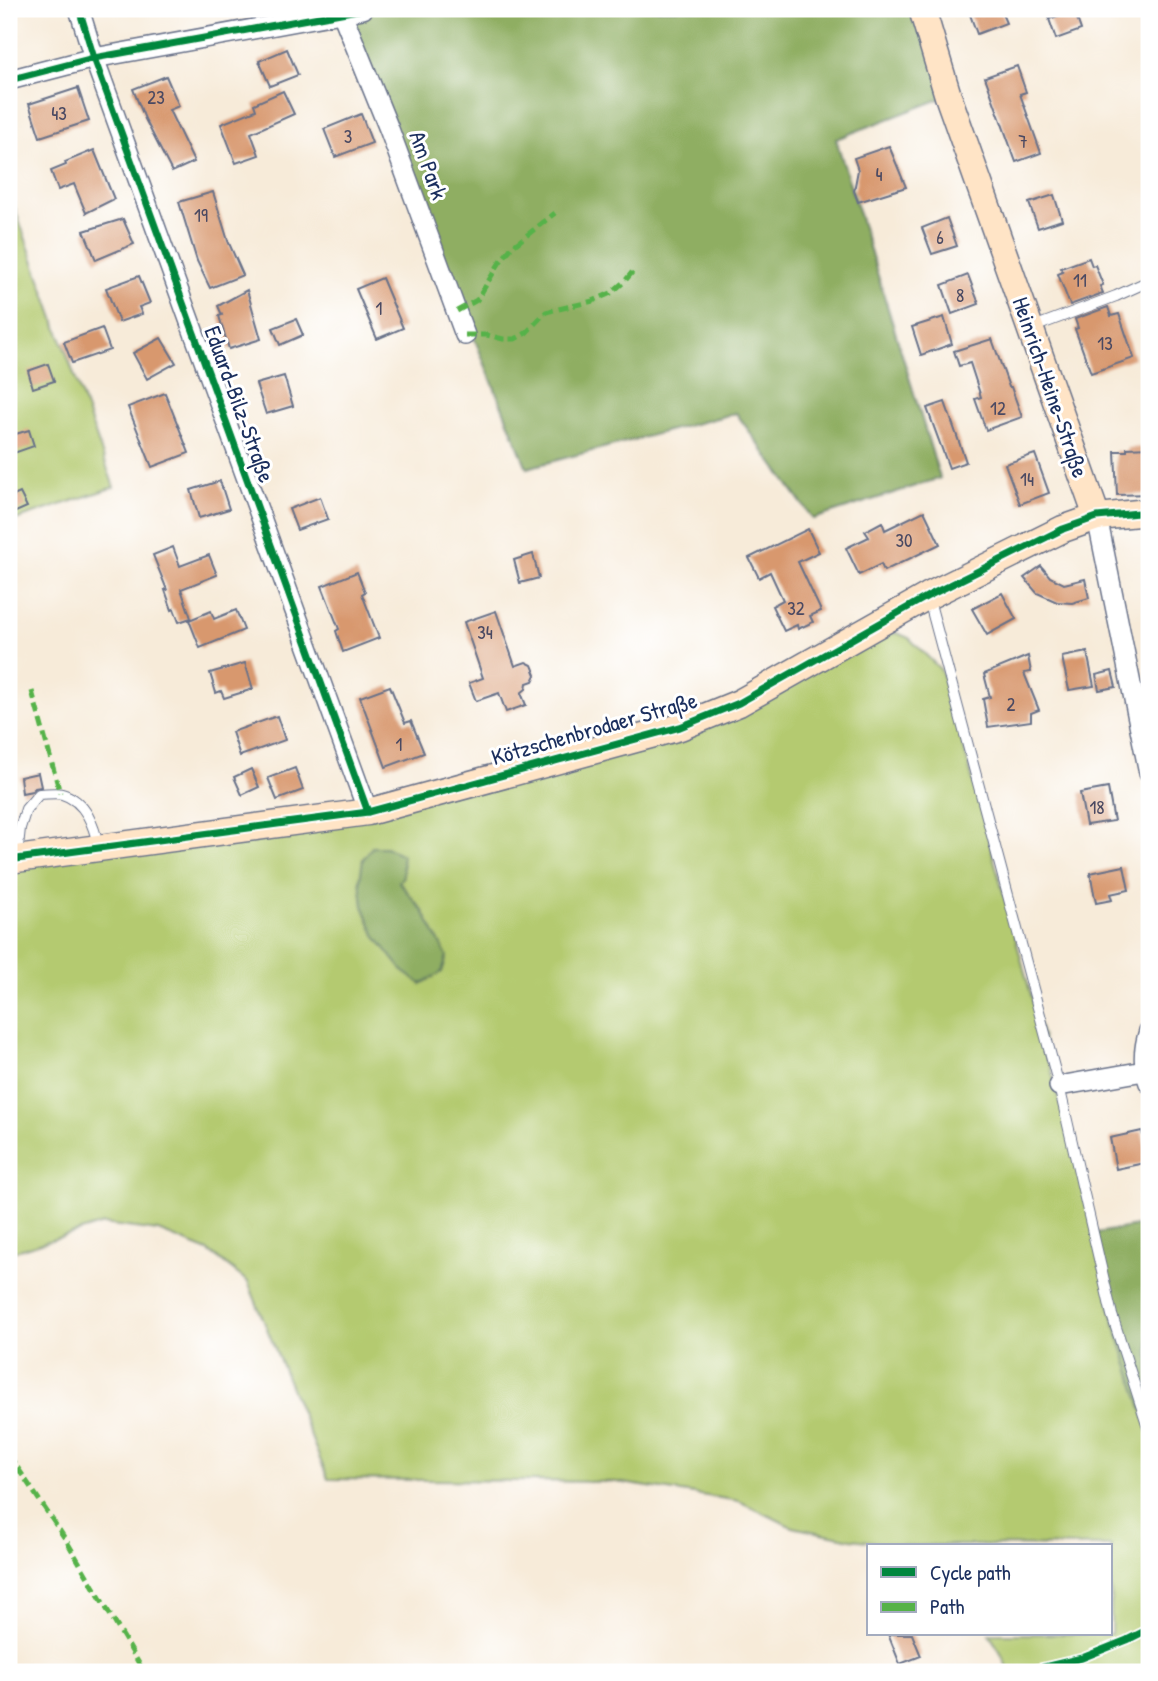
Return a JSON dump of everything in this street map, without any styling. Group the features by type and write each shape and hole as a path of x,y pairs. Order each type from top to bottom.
{"street":[{"name":"Eduard-Bilz-Straße","path":"79,9 94,58 368,812"},
{"path":"9,80 94,58 363,9"},
{"name":"Heinrich-Heine-Straße","path":"922,9 948,96 1097,517 1149,773"},
{"name":"Am Park","path":"342,13 389,129 465,335"},
{"name":"Kötzschenbrodaer Straße","path":"13,860 368,812 680,727 739,704 928,596 1063,528 1097,517 1149,512"},
{"path":"1059,1086 1147,1077 1143,1051 1149,1031"}],"lane":[{"path":"1030,328 1149,281"},
{"path":"928,596 1059,1086 1112,1315 1149,1430"},
{"path":"13,860 26,809 39,794 60,793 78,801 96,832 99,848"}],"green space":[{"path":"341,9 922,9 948,96 836,139 940,478 813,519 736,413 527,468"},
{"path":"9,192 114,487 9,522"},
{"path":"897,633 909,638 941,670 1149,1430 1149,1672 1009,1672 990,1636 1112,1636 1112,1544 894,1544 851,1539 792,1527 739,1501 616,1482 328,1479 248,1282 208,1251 158,1231 103,1224 9,1253 9,868 593,757 885,634","holes":["363,859 399,882 423,911"]},
{"path":"372,847 386,847 402,855 403,876 399,882 423,911 447,956 442,972 421,984 403,971 376,937 363,906 360,880 363,859"},
{"path":"1149,1224 1149,1430 1112,1315 1096,1233"}],"building":[{"path":"968,9 1000,9 1006,23 977,34"},
{"path":"1074,10 1081,30 1056,39 1049,19"},
{"path":"287,49 298,75 270,86 259,61"},
{"path":"1017,66 1026,92 1020,94 1041,153 1016,162 985,77"},
{"path":"166,76 179,106 169,110 194,162 172,172 133,89"},
{"path":"78,88 89,121 40,137 29,104"},
{"path":"283,91 294,114 251,133 259,155 236,163 221,124 256,110 254,104"},
{"path":"361,114 372,143 335,157 324,129"},
{"path":"889,146 906,187 858,202 854,191 858,170 854,158"},
{"path":"94,150 114,199 86,213 74,184 58,190 51,171"},
{"path":"213,192 228,241 243,275 210,288 197,261 179,202"},
{"path":"1054,195 1062,220 1038,228 1029,203"},
{"path":"947,218 957,246 932,254 922,228"},
{"path":"123,219 134,244 96,260 84,231"},
{"path":"1089,258 1092,266 1095,265 1103,285 1100,286 1103,293 1070,305 1058,274 1063,272 1061,268"},
{"path":"968,275 979,304 952,314 942,285"},
{"path":"139,276 150,303 139,307 142,314 119,322 106,288"},
{"path":"382,278 403,328 377,339 356,289"},
{"path":"247,290 261,339 229,349 218,306"},
{"path":"1108,307 1111,316 1119,314 1134,358 1091,373 1075,329 1078,328 1075,319"},
{"path":"944,317 952,344 921,355 912,327"},
{"path":"296,319 303,335 280,345 273,328"},
{"path":"102,328 110,350 72,363 64,342"},
{"path":"161,338 176,363 147,379 133,353"},
{"path":"992,339 1022,417 986,430 975,399 981,397 970,363 959,366 954,351"},
{"path":"48,364 54,381 33,388 28,371"},
{"path":"284,376 293,406 266,414 256,384"},
{"path":"165,393 189,453 152,467 128,407"},
{"path":"945,402 966,462 949,468 927,408"},
{"path":"29,430 34,446 14,453 9,436"},
{"path":"1149,447 1149,494 1117,495 1115,451"},
{"path":"1035,454 1049,493 1020,504 1005,464"},
{"path":"220,481 229,509 199,518 191,490"},
{"path":"20,493 27,507 9,515 9,498"},
{"path":"320,497 328,519 297,530 289,509"},
{"path":"924,511 940,544 884,571 881,564 859,575 846,548 869,537 865,531 882,522 885,530"},
{"path":"808,529 819,552 798,562 821,611 810,616 813,622 798,629 797,625 784,631 772,606 783,600 770,572 759,578 749,558"},
{"path":"173,547 180,566 209,555 217,575 181,589 191,618 179,622 174,609 172,610 153,555"},
{"path":"533,554 539,578 520,583 514,560"},
{"path":"1041,566 1050,577 1064,584 1085,579 1089,598 1072,603 1057,602 1037,593 1024,578"},
{"path":"357,572 365,592 362,594 379,638 343,652 336,631 339,629 322,586"},
{"path":"1002,593 1016,619 987,635 972,609"},
{"path":"236,610 244,630 200,648 189,620 211,611 214,619"},
{"path":"496,611 515,666 526,662 532,665 536,675 521,693 526,705 506,712 499,693 476,701 469,683 483,678 464,622"},
{"path":"1087,652 1094,686 1069,690 1062,657"},
{"path":"1028,656 1031,672 1024,673 1039,710 1031,713 1031,721 988,727 983,699 990,697 984,674"},
{"path":"245,663 253,689 224,698 221,691 216,693 210,673"},
{"path":"1112,671 1116,687 1099,690 1096,675"},
{"path":"390,686 405,723 411,721 424,753 386,767 360,697"},
{"path":"277,716 285,740 240,756 232,732"},
{"path":"295,768 303,790 277,800 268,778"},
{"path":"251,769 259,787 242,795 234,777"},
{"path":"38,773 41,787 22,793 20,777"},
{"path":"1108,788 1114,821 1086,825 1080,793"},
{"path":"1124,866 1129,890 1110,894 1112,900 1096,903 1090,873"},
{"path":"1142,1131 1149,1162 1116,1169 1110,1138"},
{"path":"889,1636 913,1636 921,1656 900,1664"}],"marked path":[{"path":"457,311 477,300 512,247 555,213"},
{"path":"465,335 515,339 526,333 546,312 593,301 611,293 634,270"},
{"path":"32,691 60,793"},
{"path":"9,1455 66,1540 144,1672"},
{"path":"857,1667 859,1672"}],"cycle path":[{"path":"79,9 94,58 368,812"},
{"path":"9,80 94,58 363,9"},
{"path":"9,860 368,812 680,727 739,703 928,596 1063,529 1097,517 1149,512"},
{"path":"1023,1672 1082,1658 1149,1629"}]}
